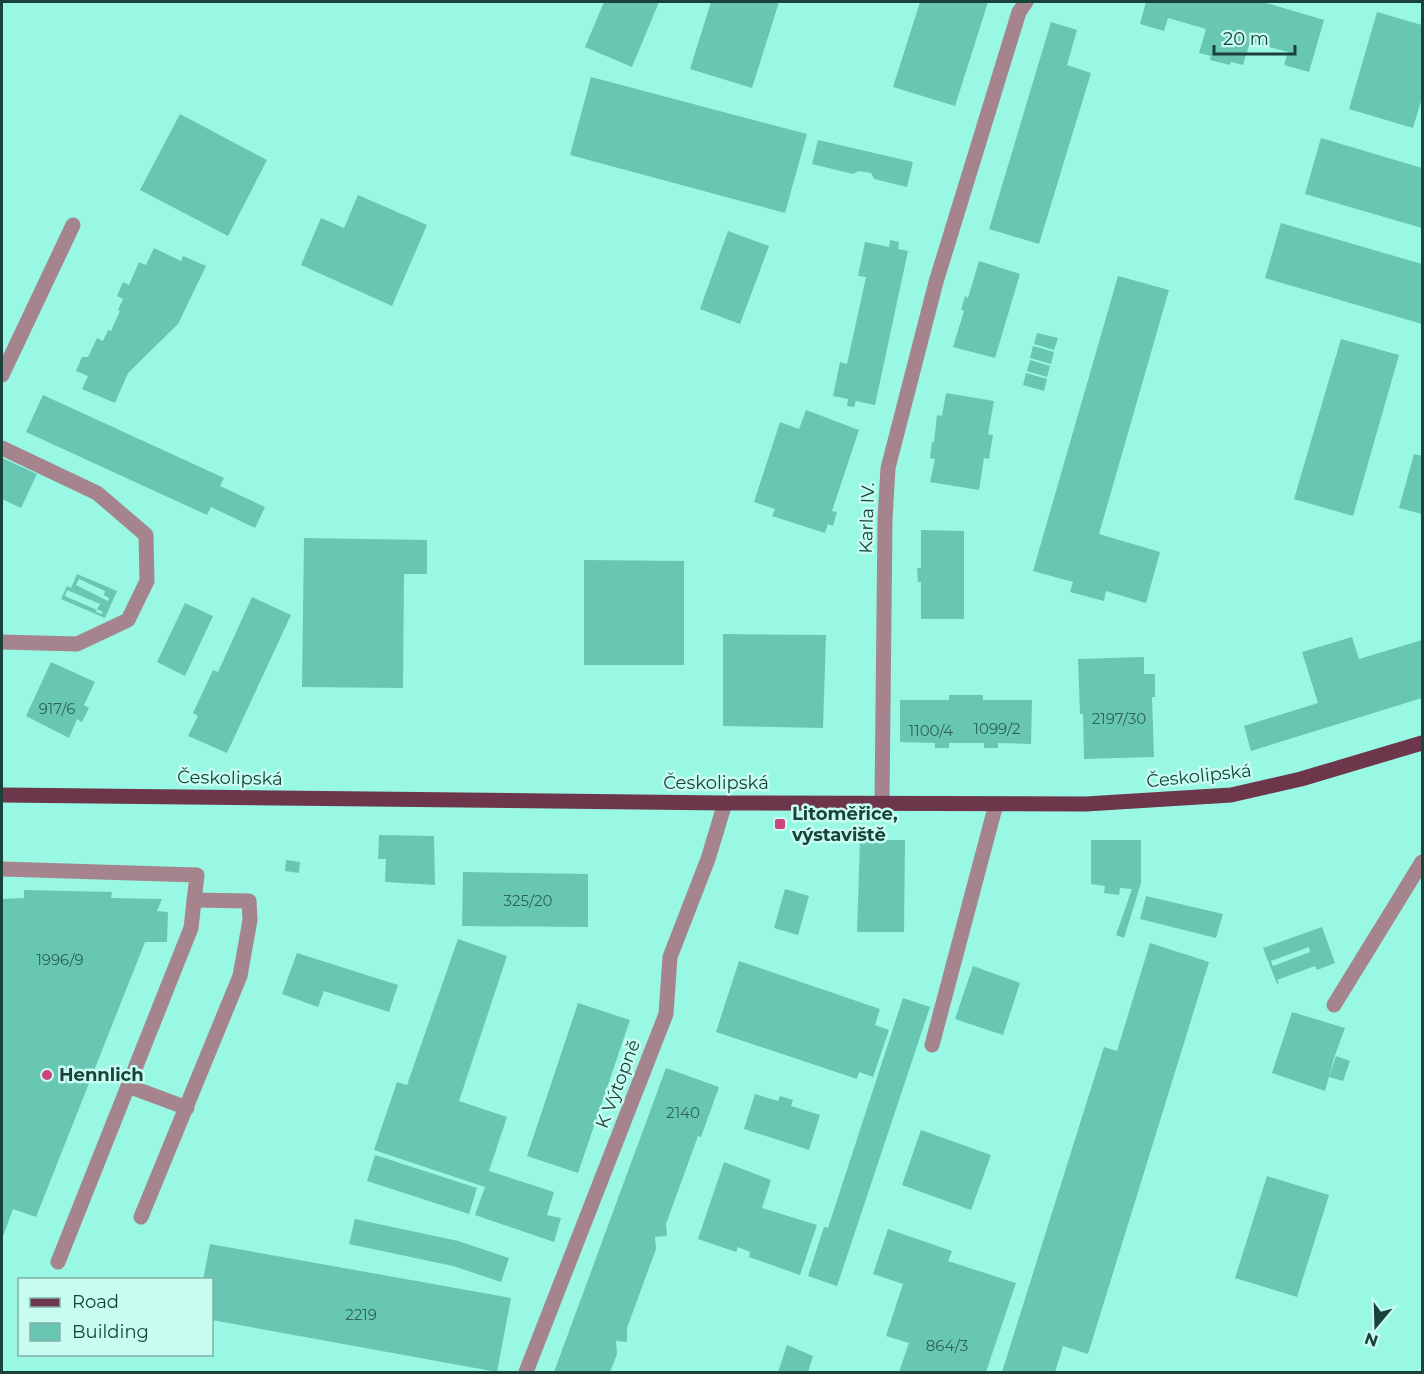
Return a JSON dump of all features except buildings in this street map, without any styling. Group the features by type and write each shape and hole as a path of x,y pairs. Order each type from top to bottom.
{"main road":[{"name":"Českolipská","path":"2,795 725,803 1086,804 1168,801 1231,795 1302,779 1422,743"}],"street":[{"name":"Karla IV.","path":"882,803 885,519 888,468 947,241 1019,12 1026,2"},
{"path":"2,375 73,225"},
{"path":"2,448 97,493 146,535 147,581 128,620 77,644 2,642"},
{"name":"K Výtopně","path":"526,1372 666,1014 670,957 708,859 725,803"},
{"path":"932,1045 996,804"},
{"path":"1334,1005 1422,862"},
{"path":"2,869 197,875 191,928 58,1262"},
{"path":"141,1217 240,976 250,920 249,901 194,900"},
{"path":"128,1086 187,1108"}],"place":[{"name":"Litoměřice, výstaviště","path":"780,824"},
{"name":"Hennlich","path":"47,1075"}]}
